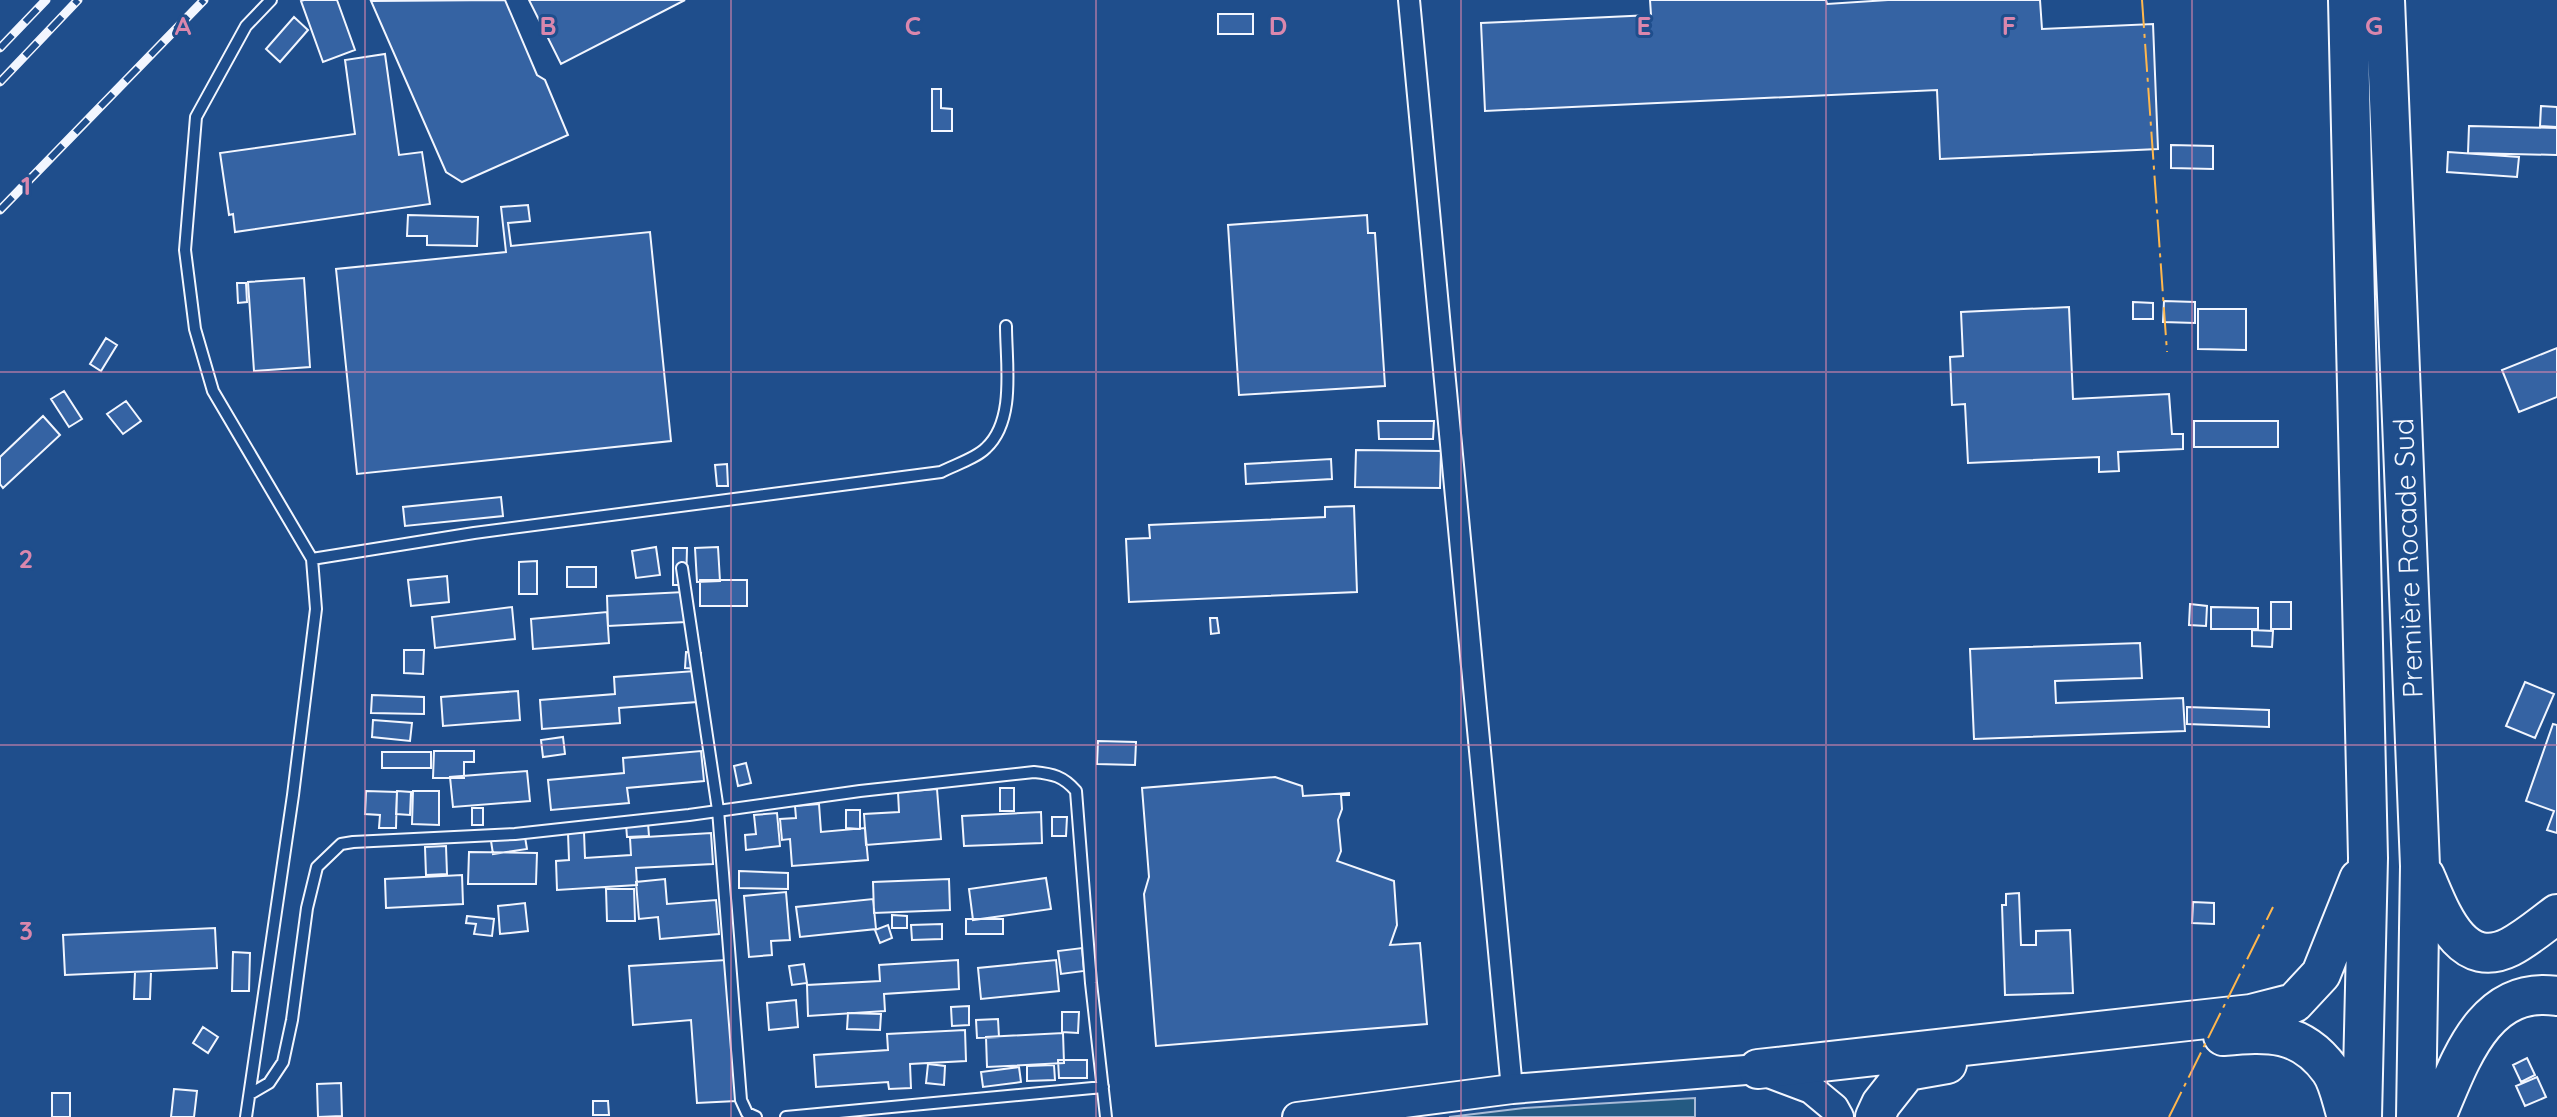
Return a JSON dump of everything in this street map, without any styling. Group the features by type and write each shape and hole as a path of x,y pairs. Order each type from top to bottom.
{"highway":[{"name":"Première Rocade Sud","path":"2348,0 2368,858 2362,1117"},
{"name":"Première Rocade Sud","path":"2385,0 2420,866 2416,1117"},
{"path":"1758,1069 2251,1014 2294,1003 2321,974 2368,858"},
{"path":"2420,866 2446,923 2456,938 2471,948 2489,952 2507,949 2557,914"},
{"path":"2436,1117 2471,1040 2486,1020 2508,1001 2531,994 2557,996"},
{"path":"1875,1117 1881,1104 1907,1071 1963,1061 2265,1032 2302,1042 2332,1071 2347,1117"}],"main road":[{"path":"1297,1117 1512,1089 1758,1069 1811,1089 1834,1108 1839,1117"}],"street":[{"path":"1409,0 1512,1089"}],"lane":[{"path":"246,1117 293,795 316,609 312,559 213,391 195,329 185,250 196,117 246,26 271,0"},
{"path":"312,559 490,531 941,472 985,449 999,430 1006,405 1006,326"},
{"path":"682,568 718,810 741,1100 747,1113 756,1117"},
{"path":"250,1094 269,1083 283,1062 292,1020 307,908 317,867 341,844 515,834 1034,772 1054,774 1066,780 1076,791 1091,983 1106,1117"},
{"path":"786,1117 1103,1087"}],"shaded area":[{"path":"1695,1098 1695,1117 1449,1117 1524,1108"}],"building":[{"path":"337,0 355,50 323,62 301,1"},
{"path":"505,0 537,75 545,80 568,135 462,182 446,172 371,1"},
{"path":"529,0 685,0 561,64"},
{"path":"1650,0 1826,0 1827,4 1888,0 2040,0 2042,29 2153,24 2158,149 1940,159 1937,90 1485,111 1481,23 1651,15"},
{"path":"1218,14 1253,14 1253,34 1218,34"},
{"path":"294,17 308,30 280,62 266,49"},
{"path":"385,54 399,155 422,152 430,204 235,232 233,214 229,215 220,153 355,134 345,60"},
{"path":"932,89 941,89 941,108 952,109 952,131 932,131"},
{"path":"2541,106 2557,107 2557,127 2540,126"},
{"path":"2469,126 2557,128 2557,155 2468,153"},
{"path":"2171,145 2213,146 2213,169 2171,168"},
{"path":"2448,152 2519,157 2517,177 2447,172"},
{"path":"528,205 530,221 508,223 511,246 650,232 671,441 357,474 336,269 506,252 501,207"},
{"path":"408,215 478,217 477,246 427,245 427,236 407,236"},
{"path":"1367,215 1368,233 1375,233 1385,386 1239,395 1228,225"},
{"path":"304,278 310,367 254,371 248,282"},
{"path":"237,283 246,283 247,302 238,303"},
{"path":"2164,301 2195,302 2195,323 2163,322"},
{"path":"2133,302 2153,303 2153,319 2133,319"},
{"path":"2069,307 2073,399 2169,394 2172,434 2183,434 2183,449 2118,452 2119,471 2099,472 2099,457 1968,463 1965,404 1952,405 1950,357 1963,356 1961,312"},
{"path":"2198,309 2246,309 2246,350 2198,349"},
{"path":"106,338 117,345 101,371 90,364"},
{"path":"2557,348 2557,397 2519,412 2502,370"},
{"path":"64,391 82,419 69,427 51,399"},
{"path":"126,401 141,421 123,434 107,414"},
{"path":"43,416 60,435 3,488 0,484 0,457"},
{"path":"1378,421 1434,421 1433,439 1379,439"},
{"path":"2194,421 2278,421 2278,447 2194,447"},
{"path":"1356,450 1441,451 1440,488 1355,487"},
{"path":"1331,459 1332,479 1246,484 1245,464"},
{"path":"727,464 728,486 717,486 715,465"},
{"path":"501,497 503,516 405,526 403,507"},
{"path":"1354,506 1357,592 1129,602 1126,539 1150,538 1149,525 1325,517 1325,507"},
{"path":"656,547 660,575 636,578 632,551"},
{"path":"718,547 720,581 697,582 695,548"},
{"path":"673,548 687,548 686,585 673,585"},
{"path":"537,561 537,594 519,594 519,562"},
{"path":"567,567 596,567 596,587 567,587"},
{"path":"447,576 449,602 411,606 408,580"},
{"path":"700,580 747,580 747,606 700,606"},
{"path":"684,592 686,622 608,626 607,596"},
{"path":"2271,602 2291,602 2291,629 2271,629"},
{"path":"2190,604 2207,606 2206,626 2189,625"},
{"path":"512,607 515,639 435,648 432,617"},
{"path":"2211,607 2258,608 2258,629 2211,629"},
{"path":"607,612 609,643 533,649 531,619"},
{"path":"1210,618 1217,618 1219,633 1211,634"},
{"path":"2252,630 2273,631 2272,647 2252,646"},
{"path":"2140,643 2142,678 2055,681 2056,703 2183,698 2185,731 1974,739 1970,649"},
{"path":"404,650 424,650 423,674 404,673"},
{"path":"686,652 701,653 700,669 685,668"},
{"path":"695,671 697,702 619,708 620,723 542,729 540,700 615,694 614,677"},
{"path":"2525,682 2554,694 2535,738 2506,726"},
{"path":"518,691 520,720 443,726 441,697"},
{"path":"372,695 424,697 424,714 371,713"},
{"path":"2187,707 2269,710 2269,727 2187,724"},
{"path":"373,720 412,723 410,741 372,737"},
{"path":"2553,724 2557,725 2557,833 2547,830 2554,811 2526,801"},
{"path":"563,737 565,754 543,757 541,740"},
{"path":"1098,741 1136,742 1135,765 1097,764"},
{"path":"434,751 474,751 474,762 464,762 464,778 433,778"},
{"path":"701,751 704,781 627,788 629,803 551,810 548,780 624,773 623,758"},
{"path":"382,752 431,752 431,768 382,768"},
{"path":"746,763 751,783 738,786 734,766"},
{"path":"527,771 530,801 453,807 450,777"},
{"path":"1275,777 1302,786 1303,796 1349,793 1341,795 1342,809 1338,820 1341,851 1337,861 1394,881 1397,925 1390,945 1420,943 1427,1024 1156,1046 1144,894 1149,877 1142,788"},
{"path":"1000,788 1014,788 1014,811 1000,811"},
{"path":"937,789 941,839 866,845 864,814 899,812 898,792"},
{"path":"366,791 397,792 396,828 379,828 380,815 365,814"},
{"path":"397,791 411,792 410,815 396,814"},
{"path":"413,791 439,791 439,825 412,824"},
{"path":"819,804 821,832 865,828 868,860 792,866 790,839 782,840 780,819 796,818 795,806"},
{"path":"472,808 483,808 483,825 472,825"},
{"path":"846,810 860,810 860,829 846,828"},
{"path":"1041,812 1042,843 964,846 962,816"},
{"path":"777,813 780,846 746,850 745,835 756,834 754,815"},
{"path":"1052,817 1067,817 1066,836 1052,836"},
{"path":"648,823 649,836 627,837 626,824"},
{"path":"584,832 585,858 631,855 630,838 711,833 713,864 636,868 637,885 557,890 556,861 569,860 568,833"},
{"path":"525,837 527,849 493,854 491,841"},
{"path":"446,846 447,874 426,875 425,847"},
{"path":"469,852 537,853 536,884 468,884"},
{"path":"739,871 788,873 788,889 739,888"},
{"path":"462,875 463,904 386,908 385,879"},
{"path":"1046,878 1051,909 973,920 969,889"},
{"path":"665,879 667,904 716,900 719,934 660,939 658,917 639,919 636,882"},
{"path":"949,879 950,910 874,913 873,882"},
{"path":"606,889 634,889 635,921 607,921"},
{"path":"786,892 790,940 771,941 772,955 749,957 744,896"},
{"path":"2019,893 2021,945 2036,945 2036,931 2070,930 2073,993 2005,995 2002,905 2006,905 2006,894"},
{"path":"873,899 876,929 800,937 796,907"},
{"path":"2193,902 2214,903 2214,924 2192,923"},
{"path":"525,903 528,931 500,934 498,906"},
{"path":"892,915 907,916 907,928 892,928"},
{"path":"467,916 494,919 492,936 474,934 476,924 466,923"},
{"path":"966,919 1003,919 1003,934 966,934"},
{"path":"942,924 942,939 912,940 911,925"},
{"path":"888,925 892,938 880,943 875,930"},
{"path":"215,928 217,968 65,975 63,935"},
{"path":"1082,948 1084,971 1061,974 1058,951"},
{"path":"233,952 250,953 249,991 232,991"},
{"path":"726,960 736,1101 697,1103 691,1020 633,1025 629,966"},
{"path":"958,960 959,989 884,994 885,1011 808,1016 807,985 880,981 879,965"},
{"path":"1056,960 1059,991 981,999 978,968"},
{"path":"804,964 807,983 792,985 789,966"},
{"path":"135,972 151,972 150,999 134,999"},
{"path":"796,1000 798,1027 769,1030 767,1003"},
{"path":"969,1006 969,1025 952,1026 951,1007"},
{"path":"1062,1012 1079,1012 1078,1033 1062,1032"},
{"path":"848,1013 881,1014 880,1030 847,1029"},
{"path":"998,1019 999,1037 977,1038 976,1020"},
{"path":"203,1027 218,1037 208,1053 193,1043"},
{"path":"965,1030 966,1061 910,1064 911,1088 889,1089 888,1082 816,1087 814,1055 888,1050 887,1034"},
{"path":"1063,1033 1064,1063 987,1067 986,1037"},
{"path":"2527,1058 2535,1075 2521,1082 2513,1065"},
{"path":"1058,1060 1087,1060 1087,1078 1059,1078"},
{"path":"928,1064 945,1066 944,1085 926,1083"},
{"path":"1054,1065 1055,1080 1027,1081 1027,1066"},
{"path":"1019,1067 1021,1082 983,1087 981,1072"},
{"path":"2537,1077 2546,1097 2525,1106 2516,1086"},
{"path":"341,1083 342,1116 318,1117 317,1084"},
{"path":"174,1089 197,1091 194,1117 171,1117"},
{"path":"52,1093 70,1093 70,1117 52,1117"},
{"path":"593,1101 608,1101 609,1115 593,1115"}],"railway":[{"path":"0,48 46,0"},
{"path":"0,82 78,0"},
{"path":"0,210 204,0"}],"power":[{"path":"2142,0 2167,352"},
{"path":"2169,1117 2273,907"}]}
